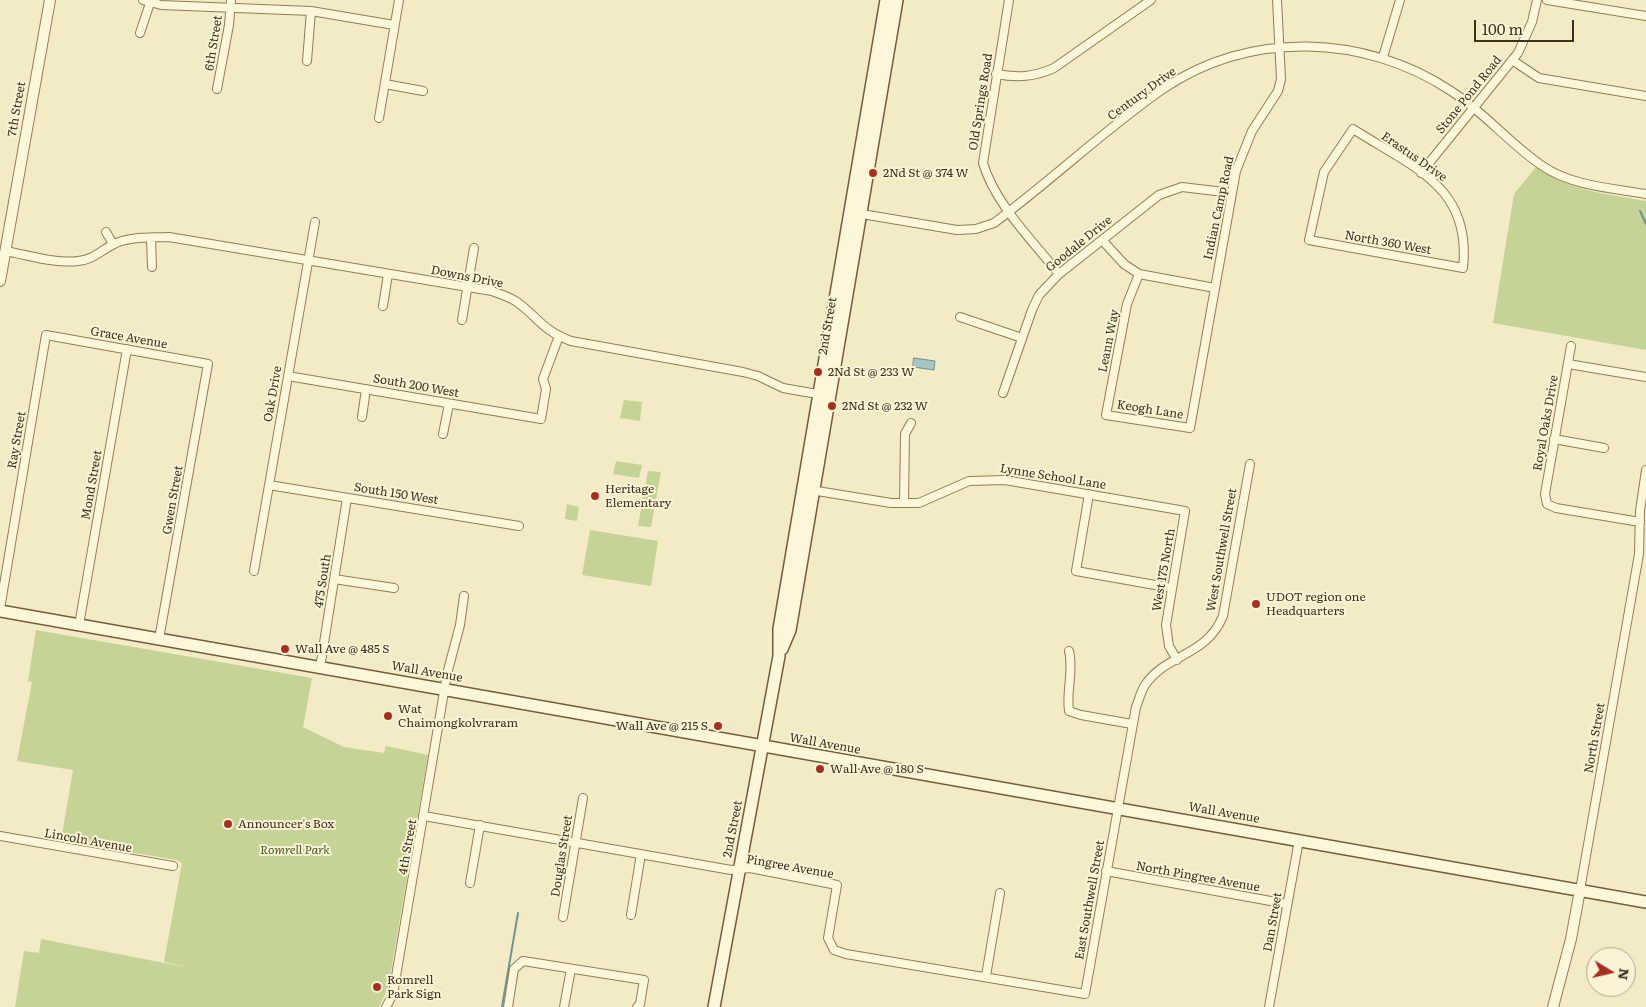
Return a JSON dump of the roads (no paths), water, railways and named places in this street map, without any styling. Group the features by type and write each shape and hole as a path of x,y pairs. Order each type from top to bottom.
{"main road":[{"name":"2nd Street","path":"714,1007 779,656 779,629 808,489 855,213 886,0"},
{"name":"2nd Street","path":"855,213 897,0"},
{"name":"Wall Avenue","path":"0,610 762,747 1646,902"}],"street":[{"name":"7th Street","path":"0,281 50,0"},
{"path":"380,118 399,0"},
{"name":"Old Springs Road","path":"1009,0 983,163 988,183 1059,274"},
{"path":"996,74 1024,78 1038,76 1054,68 1151,0"},
{"name":"Indian Camp Road","path":"1190,428 1232,193 1243,150 1252,131 1278,91 1282,67 1276,0"},
{"path":"1383,57 1400,0"},
{"name":"Stone Pond Road","path":"1421,173 1512,60 1526,39 1536,0"},
{"path":"1547,0 1646,16"},
{"path":"140,34 146,1 231,4 311,12 394,24"},
{"name":"6th Street","path":"217,89 231,4"},
{"path":"307,61 311,12"},
{"name":"Century Drive","path":"855,213 957,230 976,229 994,223 1171,84 1208,65 1234,56 1280,47 1312,46 1341,48 1383,57 1443,85 1473,107 1542,165 1564,177 1585,183 1646,194"},
{"path":"1512,60 1539,78 1646,96"},
{"path":"385,84 423,91"},
{"name":"Erastus Drive","path":"1309,240 1324,172 1353,129 1421,173 1448,196 1457,211 1464,242 1463,268"},
{"name":"Goodale Drive","path":"1003,393 1039,295 1059,274 1149,202 1171,190 1182,187 1194,187 1232,193"},
{"name":"Oak Drive","path":"254,570 315,222"},
{"path":"106,232 113,244"},
{"name":"Downs Drive","path":"6,251 62,261 79,261 95,256 113,244 132,239 169,237 492,291 516,301 540,325 571,341 743,372 758,376 783,388 824,395"},
{"path":"151,238 152,266"},
{"path":"1102,240 1124,264 1138,274 1215,288"},
{"name":"North 360 West","path":"1309,240 1463,268"},
{"path":"462,320 474,248"},
{"path":"383,306 388,274"},
{"name":"Leann Way","path":"1106,415 1127,304 1138,274"},
{"path":"960,317 1022,338"},
{"name":"Grace Avenue","path":"46,335 208,364"},
{"name":"Ray Street","path":"0,610 46,335"},
{"name":"South 200 West","path":"288,376 541,419 546,389 543,379 559,336"},
{"name":"Royal Oaks Drive","path":"1571,346 1544,494 1547,504 1556,508 1640,522"},
{"name":"Mond Street","path":"79,625 127,349"},
{"name":"Gwen Street","path":"159,639 208,364"},
{"path":"1568,364 1646,377"},
{"path":"362,417 366,389"},
{"path":"443,434 449,404"},
{"name":"Keogh Lane","path":"1106,415 1190,428"},
{"path":"904,503 905,434 911,423"},
{"path":"1554,439 1604,448"},
{"name":"West Southwell Street","path":"1117,809 1132,724 1136,707 1146,685 1161,669 1208,640 1218,629 1223,616 1250,464"},
{"name":"North Street","path":"1553,1007 1571,939 1639,554 1640,522 1646,470"},
{"name":"Lynne School Lane","path":"808,489 891,503 919,503 969,481 986,479 1089,494 1185,511"},
{"name":"South 150 West","path":"269,484 519,526"},
{"path":"1089,494 1076,571 1172,588"},
{"name":"475 South","path":"320,668 347,498"},
{"name":"West 175 North","path":"1177,660 1169,646 1166,625 1185,511"},
{"path":"334,579 394,588"},
{"name":"4th Street","path":"386,1007 393,994 445,690 464,596"},
{"path":"1070,651 1073,664 1067,698 1069,711 1132,724"},
{"name":"Douglas Street","path":"563,917 583,798"},
{"name":"East Southwell Street","path":"1085,994 1117,809"},
{"name":"Pingree Avenue","path":"424,816 731,870 750,868 837,885 828,938 834,950 846,954 1085,994"},
{"path":"470,884 480,825"},
{"name":"Lincoln Avenue","path":"0,836 172,866"},
{"name":"Dan Street","path":"1268,1007 1298,840"},
{"path":"631,915 641,854"},
{"name":"North Pingree Avenue","path":"1106,871 1287,904"},
{"path":"986,976 1000,893"},
{"path":"508,1007 514,969 523,961 644,980 640,1004 637,1007"},
{"path":"564,1007 571,969"}],"water":[{"path":"914,358 935,361 934,370 913,367"}],"waterway":[{"path":"1640,211 1646,224"},
{"path":"502,1007 518,913"}],"place":[{"name":"2Nd St @ 374 W","path":"873,173"},
{"name":"2Nd St @ 233 W","path":"818,372"},
{"name":"2Nd St @ 232 W","path":"832,406"},
{"name":"Heritage Elementary","path":"595,496"},
{"name":"UDOT region one Headquarters","path":"1256,604"},
{"name":"Wall Ave @ 485 S","path":"285,649"},
{"name":"Wat Chaimongkolvraram","path":"388,716"},
{"name":"Wall Ave @ 215 S","path":"718,726"},
{"name":"Wall Ave @ 180 S","path":"820,769"},
{"name":"Announcer's Box","path":"228,824"},
{"name":"Romrell Park Sign","path":"377,987"}],"park label":[{"name":"Romrell Park","path":"295,850"}]}
